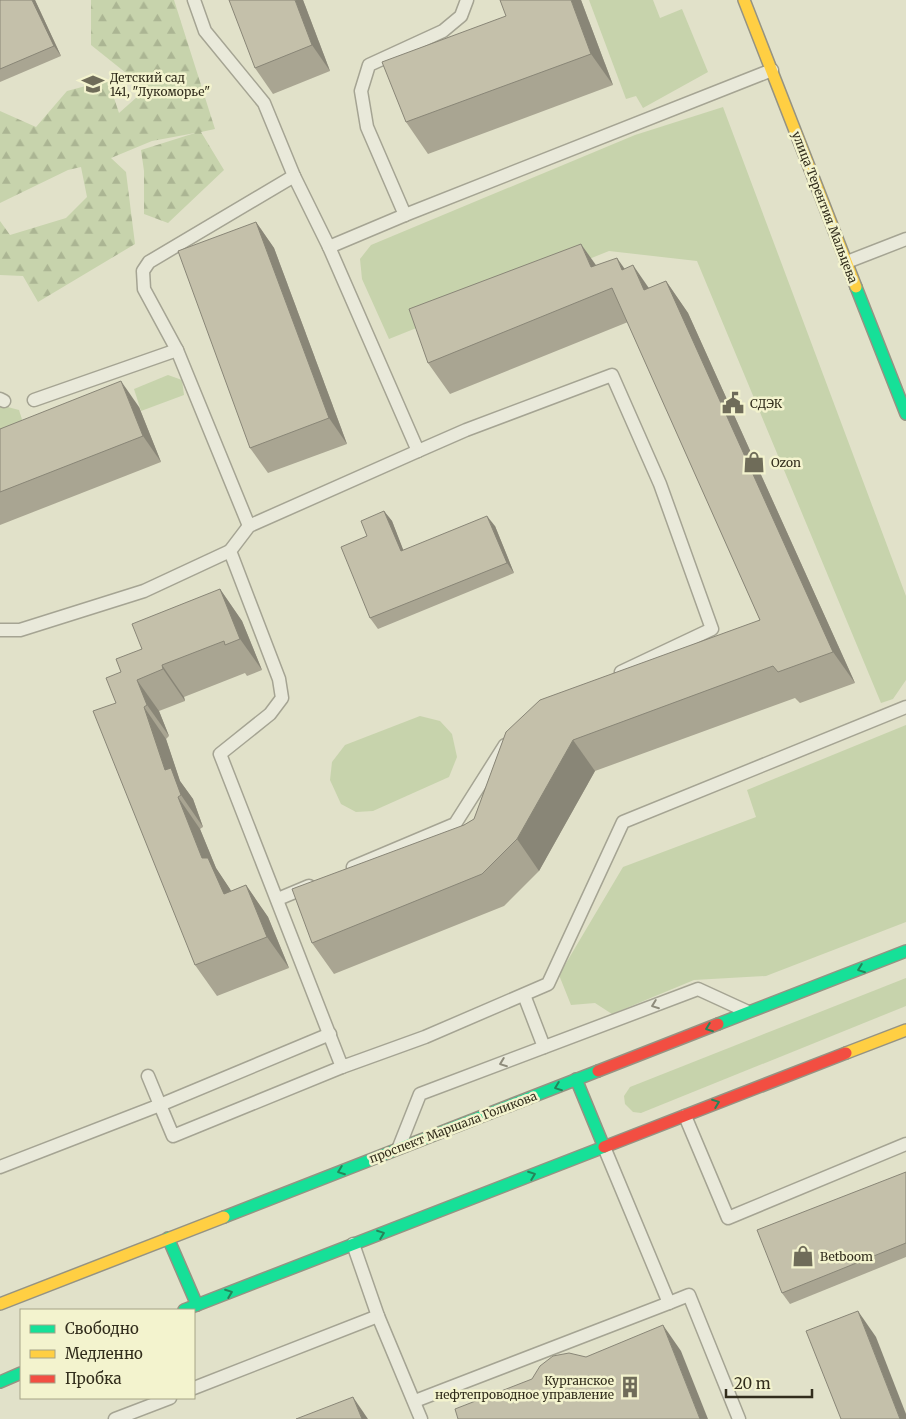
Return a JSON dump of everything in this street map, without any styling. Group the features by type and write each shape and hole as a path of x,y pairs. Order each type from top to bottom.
{"main road":[{"name":"улица Терентия Мальцева","path":"744,0 906,414"},
{"name":"проспект Маршала Голикова","path":"0,1304 906,951"},
{"path":"187,1309 906,1030"},
{"path":"576,1079 604,1147"},
{"path":"168,1238 197,1305"},
{"path":"0,1382 20,1373"}],"lane":[{"path":"194,0 205,31 264,103 294,176 329,247 418,451"},
{"path":"405,215 367,127 361,91 369,65 443,31 461,16 467,0"},
{"path":"329,247 405,215 772,70"},
{"path":"249,526 177,350 144,289 143,271 149,262 294,176"},
{"path":"847,262 906,239"},
{"path":"34,400 177,350"},
{"path":"0,630 20,630 144,591 230,551 249,526 466,430 612,375 660,484 712,628 608,678"},
{"path":"230,551 279,679 282,698 270,714 220,754 342,1067"},
{"path":"148,1076 173,1136 342,1067 425,1037 548,984 623,822 906,707"},
{"path":"340,873 455,824 511,736"},
{"path":"278,899 322,880"},
{"path":"398,1149 420,1094 698,989 748,1012"},
{"path":"524,994 544,1047"},
{"path":"0,1167 160,1105 330,1034"},
{"path":"685,1116 728,1218 906,1144"},
{"path":"604,1147 669,1303"},
{"path":"353,1244 378,1316 421,1419"},
{"path":"415,1401 689,1295 739,1419"},
{"path":"195,1388 378,1316"},
{"path":"116,1419 167,1399"}],"green space":[{"name":"Детский сад 141, \"Лукоморье\"","path":"91,0 174,0 215,129 201,132 224,170 168,223 144,214 144,171 141,150 195,133 152,141 111,158 126,172 135,244 38,302 23,276 0,275 0,221 10,235 66,218 87,197 81,167 68,170 0,203 0,111 36,127 67,91 108,80 119,113 146,89 91,45"},
{"path":"589,0 653,0 660,18 682,9 708,72 643,108 636,96 626,99"},
{"path":"723,107 906,596 906,680 893,699 881,703 697,261 609,251 389,339 362,279 360,259 371,245 635,135"},
{"path":"168,375 182,380 184,395 141,411 134,389"},
{"path":"0,405 19,410 27,435 0,440"},
{"path":"420,716 440,721 452,734 457,757 449,777 373,811 356,812 341,804 330,780 332,762 345,745"},
{"path":"906,725 906,922 766,976 694,980 612,1014 595,1003 571,1005 559,975 623,867 756,817 747,790"},
{"path":"906,978 906,1006 641,1113 633,1112 625,1104 624,1096 630,1087"}],"building":[{"path":"0,0 32,0 54,46 0,69"},
{"path":"229,0 295,0 312,45 255,68"},
{"path":"500,0 571,0 591,54 406,122 382,62 506,16"},
{"path":"256,222 329,418 250,448 178,251"},
{"path":"581,244 591,267 617,258 622,270 633,265 644,290 666,281 833,652 778,672 773,666 573,740 517,839 482,874 312,943 292,889 464,825 474,819 506,732 540,700 760,620 612,288 428,363 409,309"},
{"path":"121,381 143,436 0,492 0,429"},
{"path":"384,511 401,551 487,516 507,563 370,618 341,547 367,536 361,521"},
{"path":"220,589 240,639 225,645 224,641 162,665 163,669 137,680 147,705 144,707 165,770 171,768 181,795 178,797 202,858 208,858 224,894 246,885 267,937 195,965 93,711 116,703 106,678 121,672 116,659 142,649 132,624"},
{"path":"906,1172 906,1243 782,1293 757,1230"},
{"path":"858,1311 900,1419 841,1419 806,1331"},
{"path":"663,1325 700,1419 458,1419 455,1409 532,1379 540,1366 553,1356 569,1353 586,1357"},
{"path":"353,1397 362,1419 296,1419"}],"traffic: fast":[{"path":"856,287 906,414"},
{"path":"718,1024 906,951"},
{"path":"224,1217 598,1071"},
{"path":"576,1079 604,1147"},
{"path":"187,1309 604,1147"},
{"path":"168,1238 197,1305"},
{"path":"0,1382 20,1373"}],"traffic: slow":[{"path":"744,0 856,287"},
{"path":"846,1053 906,1030"},
{"path":"0,1304 224,1217"}],"traffic: jam":[{"path":"598,1071 718,1024"},
{"path":"604,1147 846,1053"}],"place":[{"name":"Детский сад 141, \"Лукоморье\"","path":"93,84"},
{"name":"СДЭК","path":"733,403"},
{"name":"Ozon","path":"754,462"},
{"name":"Betboom","path":"803,1256"},
{"name":"Курганское нефтепроводное управление","path":"630,1387"}]}
